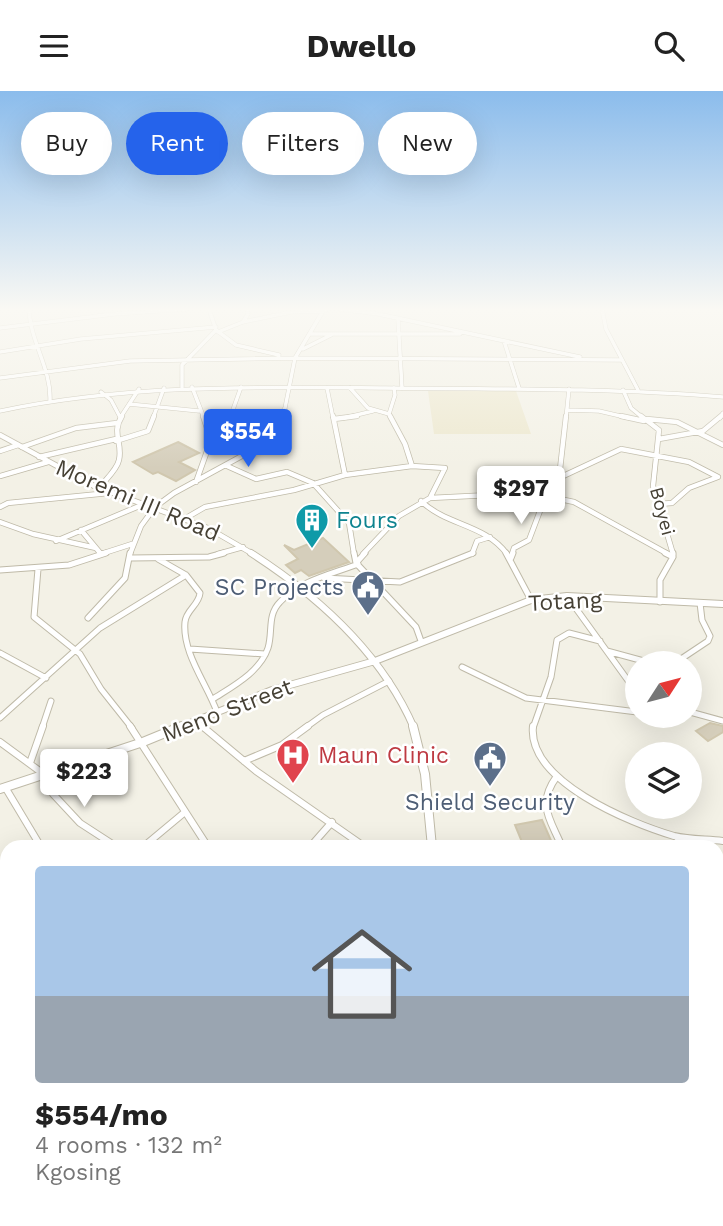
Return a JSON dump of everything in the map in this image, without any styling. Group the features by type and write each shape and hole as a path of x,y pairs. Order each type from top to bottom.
{"street":[{"path":"43,362 52,385 50,400"},
{"path":"0,378 121,362"},
{"path":"182,387 181,367 187,362"},
{"path":"88,618 125,577 132,544 155,507 262,445 285,408 294,362"},
{"path":"399,362 402,388"},
{"path":"511,362 519,388"},
{"path":"622,362 638,390"},
{"path":"623,390 632,384 632,380"},
{"path":"632,380 656,391"},
{"path":"0,411 101,392 182,387 638,390 723,397"},
{"path":"192,387 211,441"},
{"path":"196,482 211,441 234,412 241,387"},
{"path":"39,457 148,431 164,388"},
{"path":"327,388 345,475"},
{"path":"350,388 359,401 373,411 389,414"},
{"path":"394,388 395,395 389,414 405,444 412,466"},
{"path":"99,488 119,463 117,423 139,389"},
{"path":"559,478 569,389"},
{"path":"623,390 631,408 659,430 659,439 699,433 717,422 723,412"},
{"path":"101,392 111,400 120,417"},
{"path":"129,404 199,411"},
{"path":"568,410 599,411 651,423"},
{"path":"334,419 373,411"},
{"path":"644,419 674,421 723,445"},
{"path":"0,451 76,428 117,423"},
{"name":"Moremi III Road","path":"0,435 109,493 186,518 243,547 298,589 348,633 375,661 389,681 417,732 431,840"},
{"path":"45,439 47,454"},
{"name":"Boyei","path":"659,439 653,486 672,545 673,557 660,580 660,602"},
{"path":"511,558 514,548 529,540 546,494 559,478 618,449 657,459 689,462 718,477 689,488 672,503 658,504"},
{"path":"0,476 48,462"},
{"path":"227,466 256,479 287,472 313,483 349,523 357,563 416,627 421,641"},
{"path":"186,518 205,507 294,490 345,475 412,466 445,468 430,498"},
{"path":"0,507 8,503 109,493"},
{"path":"213,699 249,673 265,654 273,611 298,589 357,563 409,507 430,498 546,494 574,502 673,557"},
{"path":"421,501 440,517 490,537 511,558 531,600"},
{"path":"56,541 145,504"},
{"path":"0,522 56,541 96,548"},
{"path":"81,530 100,554"},
{"path":"323,578 376,582 407,581 473,554 477,541 490,537"},
{"path":"0,570 69,565 132,544"},
{"path":"131,558 209,558 243,547"},
{"path":"158,559 186,575 197,587 201,599 184,623 190,649 217,712"},
{"path":"38,569 34,617 43,627 76,649 100,689 143,742 203,840"},
{"path":"0,718 105,624 186,575"},
{"path":"567,596 625,675"},
{"name":"Totang","path":"375,661 531,600 567,596 723,604"},
{"path":"693,651 708,641 710,636 702,619 700,603"},
{"path":"600,641 569,633 556,641 552,653 553,668 534,723 532,742 545,766 600,805 677,837 712,840"},
{"path":"190,649 265,654"},
{"path":"607,650 625,655"},
{"path":"0,653 46,678"},
{"name":"Meno Street","path":"3,788 143,742 272,690 375,661"},
{"path":"462,667 512,693 542,700 625,710"},
{"path":"244,761 282,745 323,715 389,681"},
{"path":"30,763 51,701"},
{"path":"702,715 723,720"},
{"path":"196,721 244,761 356,840"},
{"path":"0,742 45,775 61,805 80,823 106,840"},
{"path":"557,776 546,789 543,801 559,840"},
{"path":"3,788 36,840"},
{"path":"152,840 185,812"},
{"path":"316,840 332,822"}],"shaded area":[{"path":"428,391 516,391 531,434 434,434"}],"building":[{"path":"178,442 199,453 179,462 195,470 176,481 158,472 153,474 133,462"},
{"path":"323,538 349,562 309,576 301,570 295,573 286,565 298,559 284,545 294,550"},
{"path":"710,723 723,726 723,732 708,741 696,731"},
{"path":"542,820 551,840 521,840 515,825"}],"place":[{"name":"Fours","path":"312,550"},
{"name":"SC Projects","path":"368,617"},
{"name":"Maun Clinic","path":"293,785"},
{"name":"Shield Security","path":"490,788"}]}
